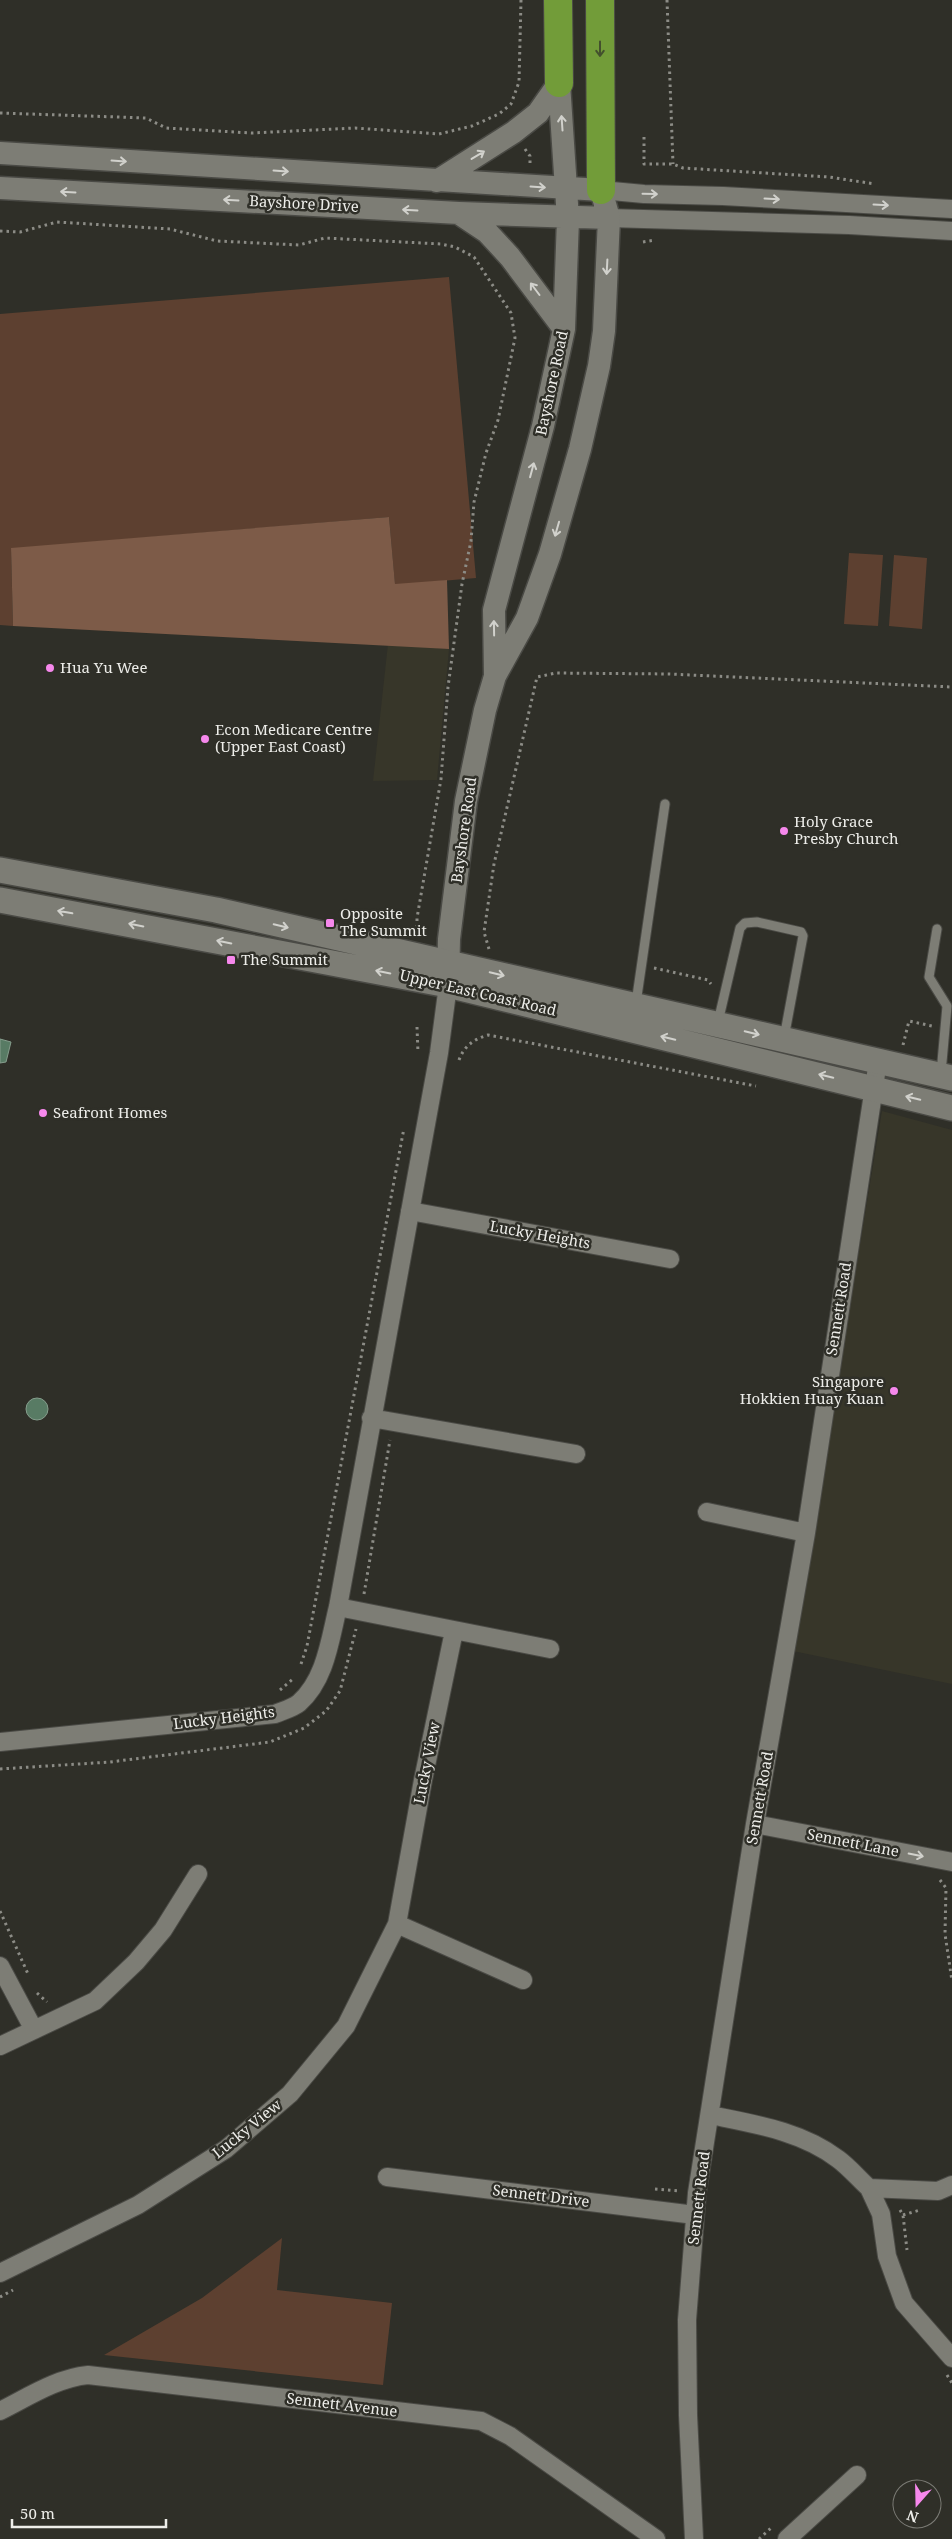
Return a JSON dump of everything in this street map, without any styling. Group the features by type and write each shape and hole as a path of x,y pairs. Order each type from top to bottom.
{"highway":[{"path":"558,0 559,83"},
{"path":"600,0 601,190"}],"main road":[{"name":"Upper East Coast Road","path":"0,870 216,910 449,975 952,1108"},
{"name":"Upper East Coast Road","path":"0,900 636,1006 946,1077"}],"street":[{"path":"437,181 514,132 538,113 559,83"},
{"name":"Bayshore Road","path":"449,975 449,939 467,790 495,676 494,610 543,426 564,329 568,218 559,83"},
{"name":"Bayshore Drive","path":"0,153 601,190"},
{"name":"Bayshore Drive","path":"0,188 459,213 609,218"},
{"path":"601,190 644,194 723,196 952,209"},
{"name":"Bayshore Road","path":"495,676 527,618 550,554 580,449 600,357 609,218 601,190"},
{"path":"459,213 487,232 510,257 564,329"},
{"path":"609,218 952,231"},
{"name":"Lucky Heights","path":"0,1742 275,1714 298,1704 313,1687 322,1669 338,1607 439,1053 449,975"},
{"name":"Sennett Road","path":"694,2539 688,2415 687,2320 695,2216 755,1824 806,1533 874,1088 888,1063"},
{"name":"Lucky Heights","path":"410,1211 670,1259"},
{"path":"371,1418 576,1454"},
{"path":"707,1512 806,1533"},
{"path":"338,1607 550,1649"},
{"name":"Lucky View","path":"0,2273 138,2205 226,2149 290,2094 346,2026 398,1924 423,1780 454,1631"},
{"name":"Sennett Lane","path":"755,1824 952,1862"},
{"path":"0,2046 95,2000 109,1988 136,1962 163,1930 198,1874"},
{"path":"398,1924 523,1980"},
{"path":"0,1966 34,2030"},
{"path":"710,2115 767,2126 806,2141 838,2159 869,2188 881,2214 887,2256 904,2303 946,2363"},
{"name":"Sennett Drive","path":"387,2177 695,2216"},
{"path":"869,2188 938,2191 952,2185"},
{"name":"Sennett Avenue","path":"0,2411 59,2382 73,2377 88,2375 481,2421 510,2436 656,2539"},
{"path":"787,2539 857,2475"}],"lane":[{"path":"636,1006 665,804"},
{"path":"711,1023 740,928 745,923 757,922 801,932 802,936 784,1040"},
{"path":"937,929 929,977 931,984 947,1006 945,1030 946,1077"}],"path":[{"path":"0,113 146,118 166,128 251,133 355,128 439,134 472,126 499,114 511,104 519,82 521,0"},
{"path":"667,0 673,164"},
{"path":"644,137 644,164 673,164 683,168 829,177 879,185"},
{"path":"0,231 20,232 57,222 170,229 217,240 299,245 325,238 455,247 474,256 511,313 515,338 498,420 486,453 474,502 471,541 462,584 448,687 441,779 416,918 417,933"},
{"path":"489,949 484,932 494,864 537,677 556,673 669,674 952,687"},
{"path":"641,965 710,982 711,1023"},
{"path":"888,1063 909,1022 945,1030"},
{"path":"416,1061 418,1027"},
{"path":"456,1066 462,1052 475,1039 488,1035 760,1086"},
{"path":"277,1693 298,1674 307,1646 406,1119"},
{"path":"0,1769 110,1762 270,1742 304,1728 326,1711 340,1691 360,1612 393,1422"},
{"path":"939,1879 944,1882 946,1888 945,1934 952,1981"},
{"path":"0,1911 31,1982"},
{"path":"35,1991 45,2001 54,2004"},
{"path":"946,2363 952,2383"}],"shaded area":[{"path":"449,277 476,578 395,585 389,517 11,549 13,626 0,625 0,314"},
{"path":"389,517 395,584 447,580 449,649 13,626 11,548"},
{"path":"849,553 883,555 878,626 844,624"},
{"path":"894,555 927,558 922,629 889,626"},
{"path":"388,644 449,649 437,780 373,781"},
{"path":"0,1039 11,1042 6,1062 0,1063"},
{"name":"Singapore Hokkien Huay Kuan","path":"882,1111 952,1130 952,1684 793,1651"},
{"path":"37,1398 45,1401 48,1409 45,1417 37,1420 29,1417 26,1409 29,1401"},
{"path":"282,2238 277,2290 392,2303 383,2385 104,2355 202,2298"}],"place":[{"name":"Hua Yu Wee","path":"50,668"},
{"name":"Econ Medicare Centre (Upper East Coast)","path":"205,739"},
{"name":"Holy Grace Presby Church","path":"784,831"},
{"name":"Opposite The Summit","path":"330,923"},
{"name":"The Summit","path":"231,960"},
{"name":"Seafront Homes","path":"43,1113"},
{"name":"Singapore Hokkien Huay Kuan","path":"894,1391"}]}
